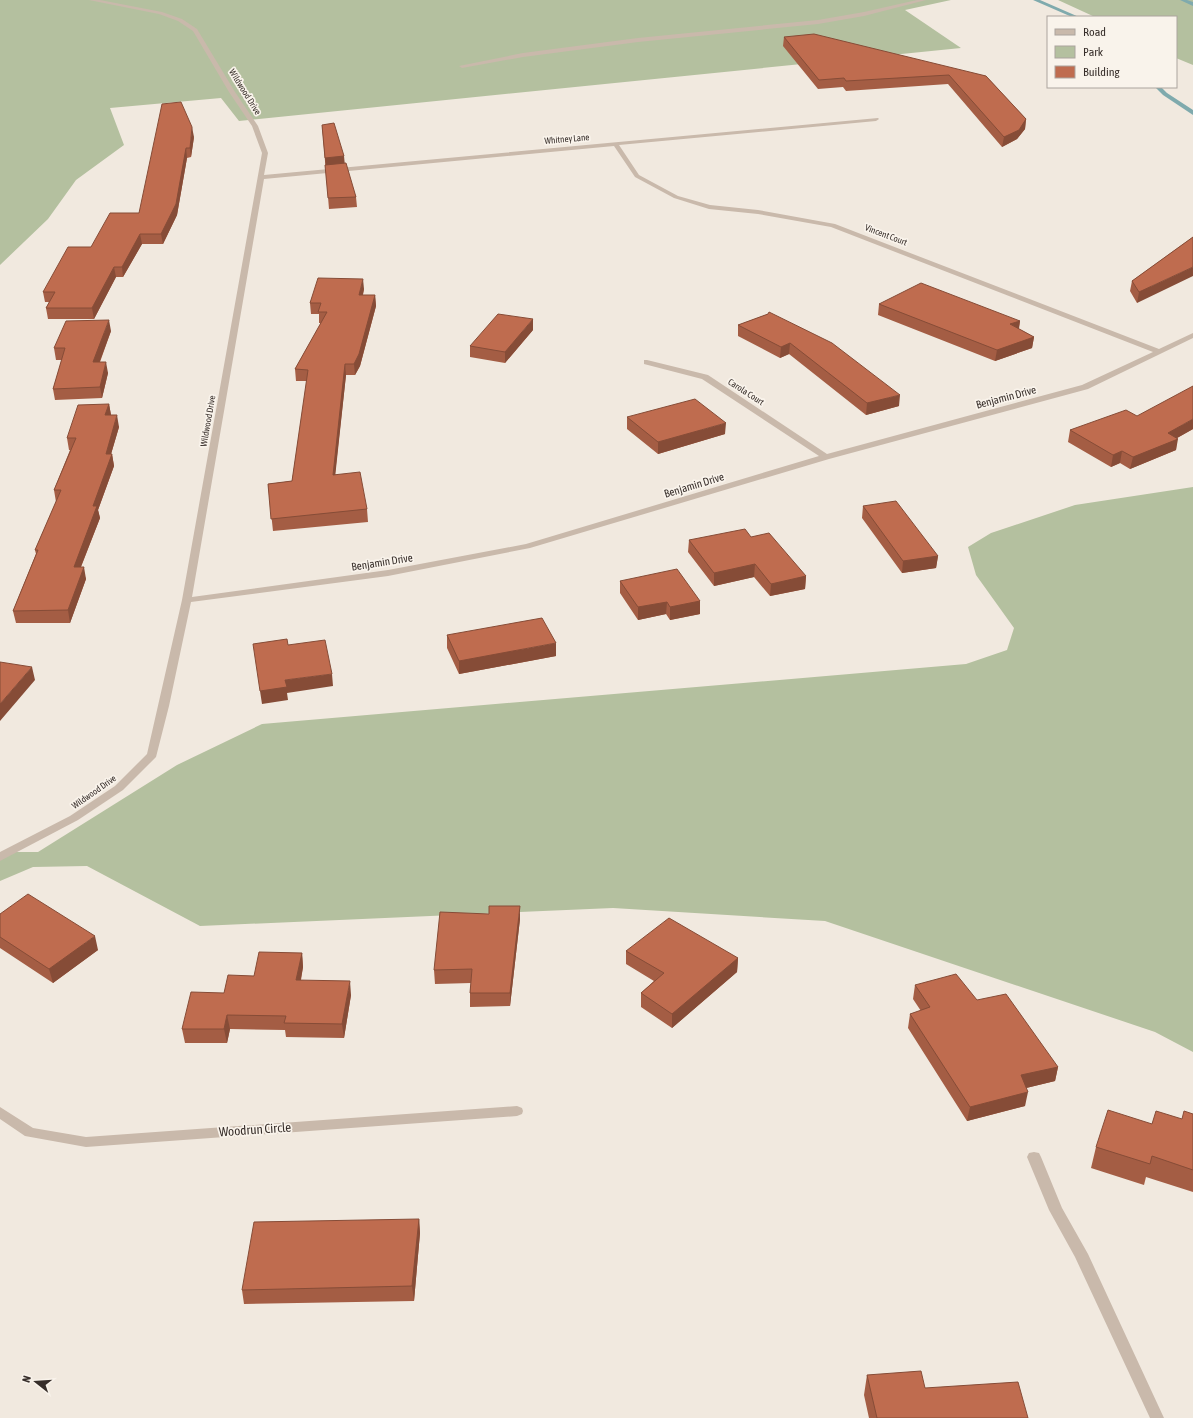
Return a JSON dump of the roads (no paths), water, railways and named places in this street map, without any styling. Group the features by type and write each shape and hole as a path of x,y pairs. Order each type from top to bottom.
{"street":[{"name":"Wildwood Drive","path":"0,857 74,818 120,788 152,755 187,600 265,153 255,126 232,92 195,30 180,20 160,13 92,0"},
{"path":"462,66 523,55 638,40 818,22 864,14 923,0"},
{"name":"Whitney Lane","path":"261,176 876,119"},
{"name":"Vincent Court","path":"615,143 637,176 676,197 709,206 758,212 834,225 1158,351"},
{"name":"Benjamin Drive","path":"187,600 388,573 527,546 826,457 1085,387 1193,335"},
{"name":"Carola Court","path":"647,362 705,378 826,457"},
{"name":"Woodrun Circle","path":"0,1112 30,1132 86,1142 517,1111"},
{"path":"1034,1157 1056,1210 1081,1254 1157,1418"}],"waterway":[{"path":"1036,0 1074,16"},
{"path":"1183,0 1193,4"},
{"path":"1159,88 1165,94 1193,113"}]}
